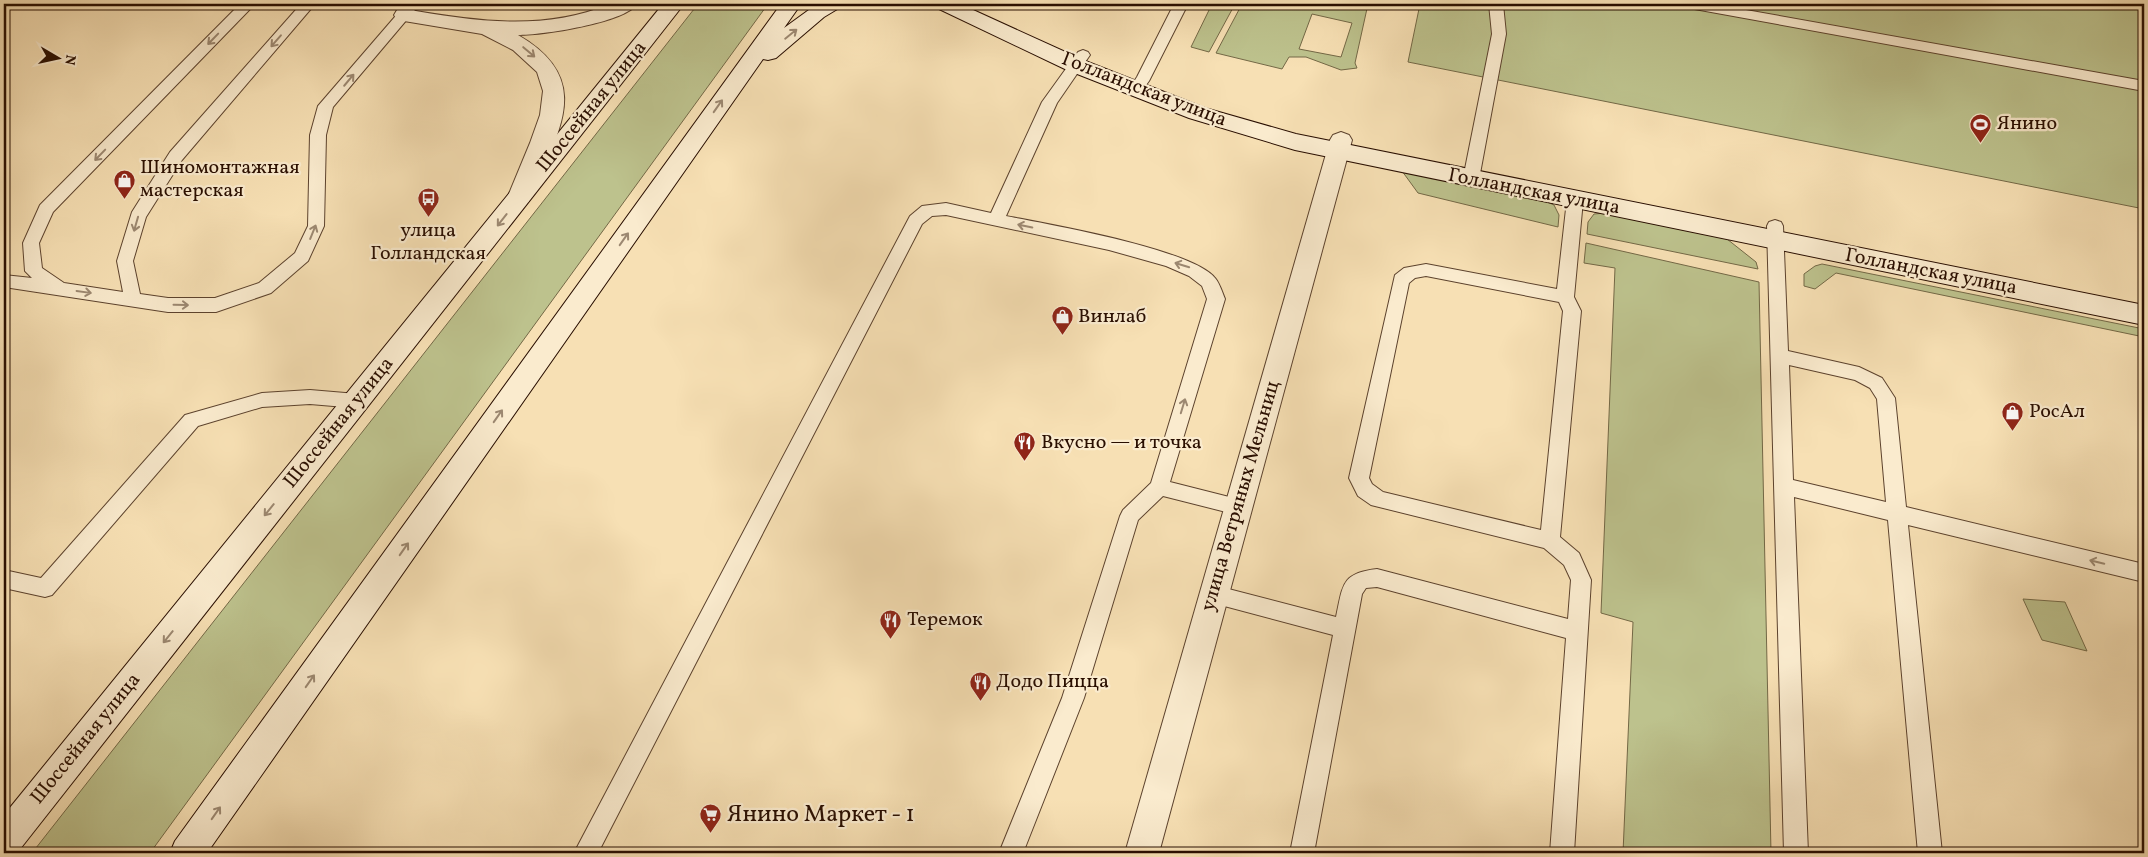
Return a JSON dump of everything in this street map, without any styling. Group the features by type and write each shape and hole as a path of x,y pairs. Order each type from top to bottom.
{"street":[{"path":"409,10 487,28 546,27 583,20 627,4"},
{"name":"Шоссейная улица","path":"4,842 674,4"},
{"path":"187,853 791,4"},
{"path":"740,76 817,12 832,4"},
{"name":"Голландская улица","path":"944,4 1140,83 1197,113 1251,131 1339,146 1775,233 2144,301"},
{"name":"Голландская улица","path":"977,4 1079,60"},
{"path":"487,28 528,49 545,67 554,90 552,114 520,196"},
{"name":"улица Ветряных Мельниц","path":"1142,853 1339,146"},
{"name":"Голландская улица","path":"1472,173 1575,200 1775,233 2144,315"}],"lane":[{"path":"60,289 34,272 31,243 46,209 248,4"},
{"path":"133,300 125,261 138,216 176,156 308,4"},
{"path":"1140,83 1181,4"},
{"path":"1472,173 1499,34 1496,4"},
{"path":"1689,4 2144,86"},
{"path":"4,281 168,305 216,305 265,288 302,257 316,226 318,135 326,106 409,10"},
{"path":"996,220 1050,102 1079,60"},
{"path":"1550,540 1572,311 1565,297 1575,200"},
{"path":"586,853 916,220 928,210 946,209 1116,246 1191,268 1208,281 1216,299 1159,487 1130,516 1073,698 1012,853"},
{"path":"1775,233 1796,853"},
{"path":"1562,853 1581,580 1572,559 1550,540 1378,499 1365,490 1359,478 1401,280 1410,272 1426,270 1565,297"},
{"path":"1779,356 1859,374 1876,383 1886,398 1930,853"},
{"path":"4,579 45,588 192,420 262,400 310,397 357,401"},
{"path":"1784,486 2144,573"},
{"path":"1159,487 1238,508"},
{"path":"1302,853 1352,590 1361,580 1376,578 1578,630"},
{"path":"1213,594 1345,630"}],"green space":[{"path":"698,4 768,4 150,853 32,853"},
{"path":"1212,4 1235,4 1209,52 1191,47"},
{"path":"1242,4 1368,4 1355,63 1357,68 1341,70 1306,57 1289,57 1282,69 1216,53","holes":["1312,14 1352,23 1341,57 1299,49"]},
{"name":"Янино","path":"1420,4 2144,4 2144,209 1408,62"},
{"path":"1402,171 1543,200 1554,205 1559,215 1558,227 1418,193"},
{"path":"1606,213 1727,239 1756,262 1758,269 1587,234 1588,222 1594,214"},
{"path":"1586,243 1759,282 1771,853 1623,853 1633,622 1601,613 1615,268 1584,263"},
{"path":"1822,264 2144,329 2144,337 1836,273 1815,289 1804,286 1804,274 1815,266"},
{"path":"2023,599 2065,602 2087,651 2042,640"}],"place":[{"name":"Янино","path":"1981,143"},
{"name":"Шиномонтажная мастерская","path":"124,199"},
{"name":"улица Голландская","path":"428,218"},
{"name":"Винлаб","path":"1062,336"},
{"name":"РосАл","path":"2013,431"},
{"name":"Вкусно — и точка","path":"1025,462"},
{"name":"Теремок","path":"891,639"},
{"name":"Додо Пицца","path":"980,701"},
{"name":"Янино Маркет - 1","path":"711,834"}]}
